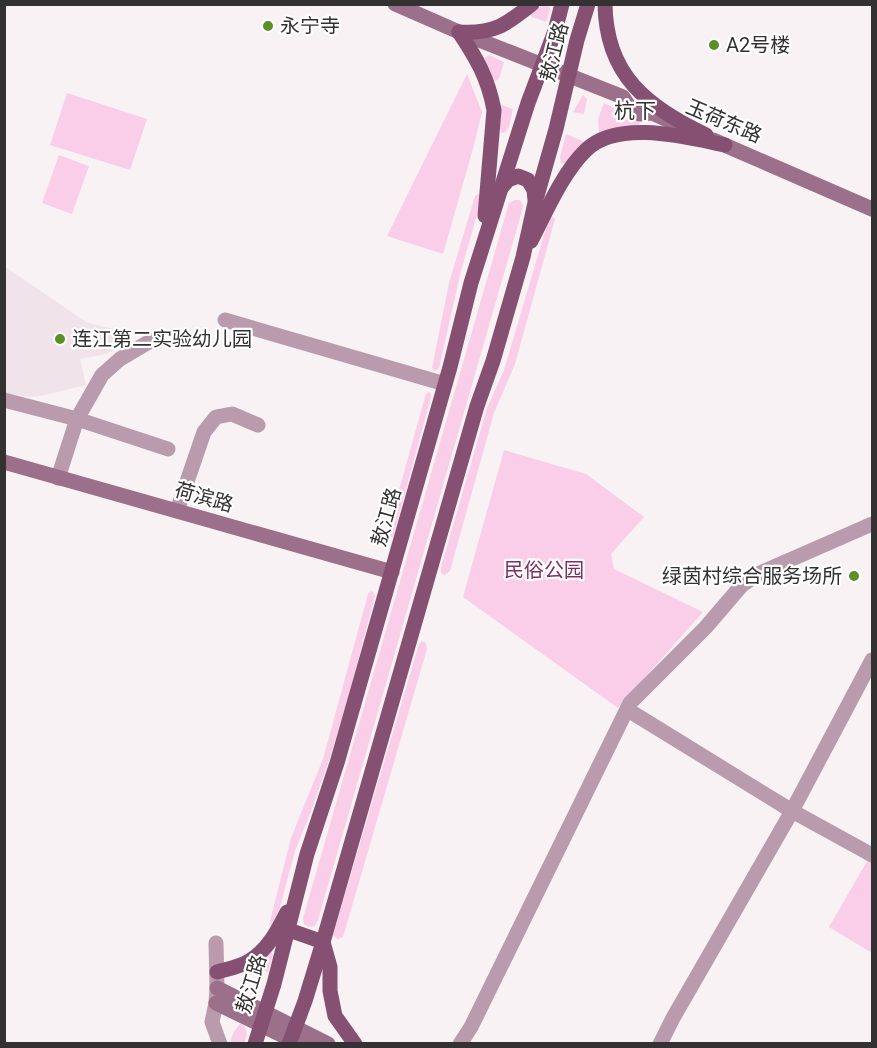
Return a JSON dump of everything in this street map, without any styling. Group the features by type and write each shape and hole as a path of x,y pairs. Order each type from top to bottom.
{"main road":[{"path":"395,4 542,65 646,99 681,123 724,145"},
{"path":"459,32 487,31 506,24 532,4"},
{"name":"敖江路","path":"255,1044 289,930 307,854 337,763 392,572 471,283 562,4"},
{"name":"敖江路","path":"294,1038 477,405 493,362 523,257 535,203 588,4"},
{"path":"605,4 605,26 630,93"},
{"path":"459,32 476,56 491,93 494,110 483,243"},
{"path":"523,257 568,172 586,149 597,142 606,137 629,134 666,133 724,145"},
{"name":"玉荷东路","path":"724,145 873,209"},
{"path":"501,189 508,180 518,176 528,180 534,190 535,203"},
{"name":"荷滨路","path":"4,462 392,572"},
{"path":"217,972 249,961 265,948 278,930 297,893"},
{"path":"289,930 323,942 330,967 330,991 335,1016 355,1044"},
{"path":"217,996 263,1018 294,1038 328,1044"}],"street":[{"path":"225,320 445,384"},
{"path":"58,478 77,419 102,375 120,359 158,338"},
{"path":"4,400 77,419 168,449"},
{"path":"177,511 204,432 216,417 232,414 258,425"},
{"path":"460,1044 471,1027 630,703 706,627 742,585 760,573 871,528"},
{"path":"660,1044 792,811 873,660"},
{"path":"628,710 792,811 873,855"},
{"path":"216,943 217,996 212,1022 220,1044"}],"shaded area":[{"name":"连江第二实验幼儿园","path":"4,266 80,318 89,323 113,329 117,349 106,354 80,359 86,385 30,397 5,393"}],"green space":[{"path":"542,5 549,5 550,10 546,22 529,14"},
{"path":"489,55 504,62 499,79 493,82 485,63 485,58"},
{"path":"467,74 482,112 443,254 387,236"},
{"path":"67,93 147,119 130,170 50,145"},
{"path":"583,95 587,99 584,114 573,112"},
{"path":"604,103 639,120 639,125 634,128 612,129 599,134 598,119"},
{"path":"499,104 513,109 509,127 506,132 502,133 499,128"},
{"path":"566,134 587,143 567,165 561,163 560,157"},
{"path":"59,155 89,166 72,214 42,203"},
{"path":"478,194 482,197 461,271 439,368 435,371 432,368 449,283 475,196"},
{"path":"520,200 523,205 522,211 318,920 315,926 309,927 304,924 303,918 509,203"},
{"path":"552,216 555,219 515,364 494,413 450,571 445,575 441,573 441,567 487,408 504,370 549,218"},
{"path":"429,392 431,397 393,537 388,538 387,533 425,397"},
{"name":"民俗公园","path":"504,450 586,474 644,517 611,554 614,569 703,612 618,708 463,597"},
{"path":"371,591 375,596 348,698 329,760 295,851 274,926 270,921 291,838 323,759 368,594"},
{"path":"422,641 426,643 427,649 343,937 338,939 333,935 419,644"},
{"path":"869,858 872,860 872,953 829,927"},
{"path":"270,952 273,954 268,972 252,965"},
{"path":"241,1023 247,1033 244,1043 231,1043 232,1035"}],"place":[{"name":"永宁寺","path":"268,26"},
{"name":"A2号楼","path":"714,45"},
{"name":"连江第二实验幼儿园","path":"60,339"},
{"name":"绿茵村综合服务场所","path":"854,576"}],"district":[{"name":"杭下","path":"635,111"}]}
